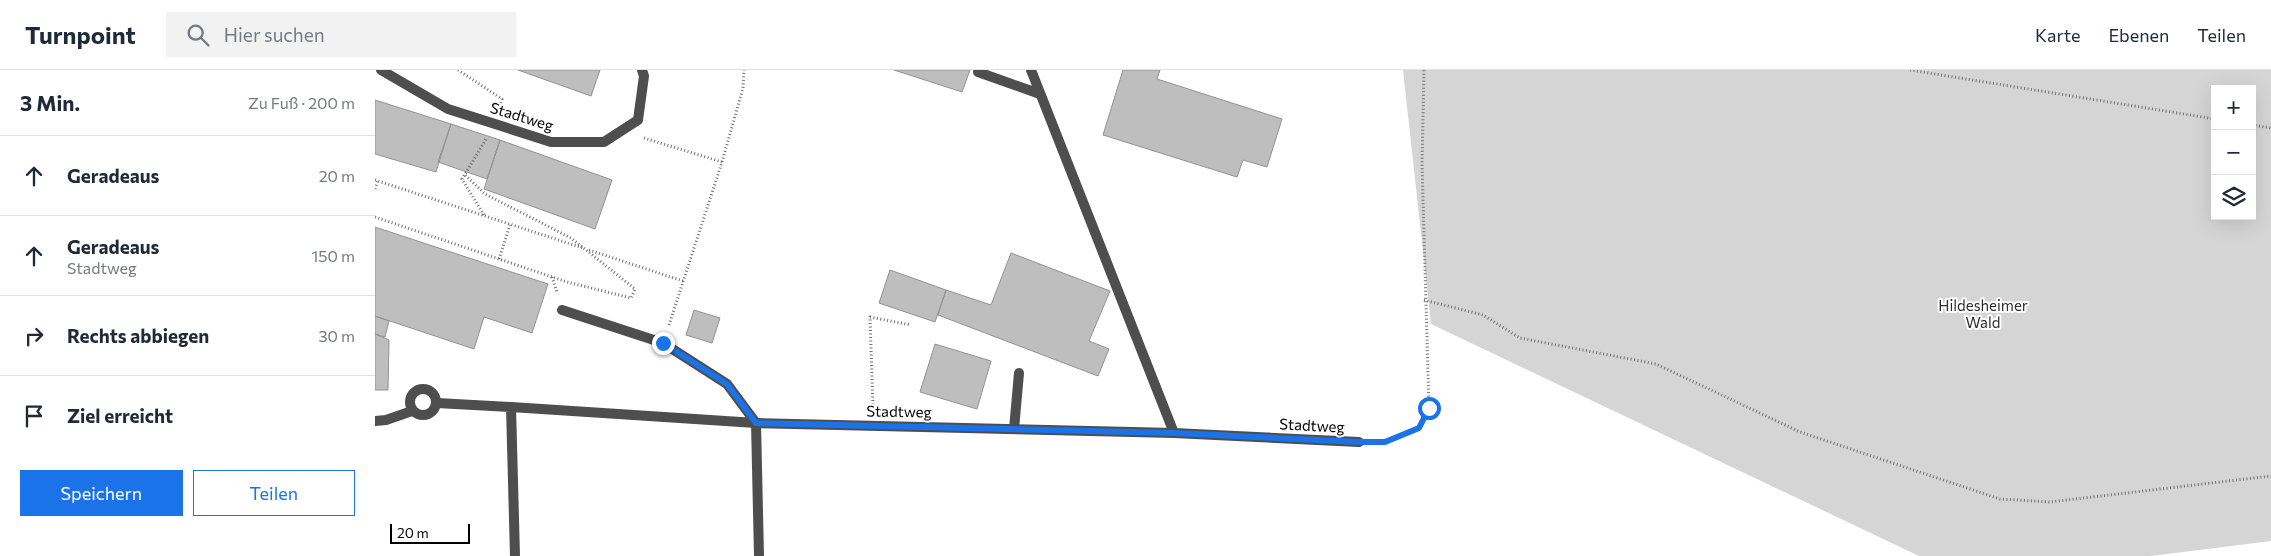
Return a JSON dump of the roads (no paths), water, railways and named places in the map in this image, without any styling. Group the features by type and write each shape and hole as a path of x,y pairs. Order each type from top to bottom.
{"street":[{"name":"Stadtweg","path":"381,70 448,109 494,124 551,142 605,142 638,120 644,76 642,70"},
{"path":"1031,70 1174,433"},
{"path":"978,72 1040,94"},
{"path":"562,310 663,343 727,384 756,423 759,556"},
{"path":"1014,429 1019,373"},
{"path":"375,420 386,420 412,411 422,416 432,412 437,403 433,393 424,388 413,391 409,401 412,411"},
{"name":"Stadtweg","path":"437,403 756,423 1174,433 1359,442"},
{"path":"511,407 515,556"}],"park label":[{"name":"Hildesheimer Wald","path":"1983,314"}]}
